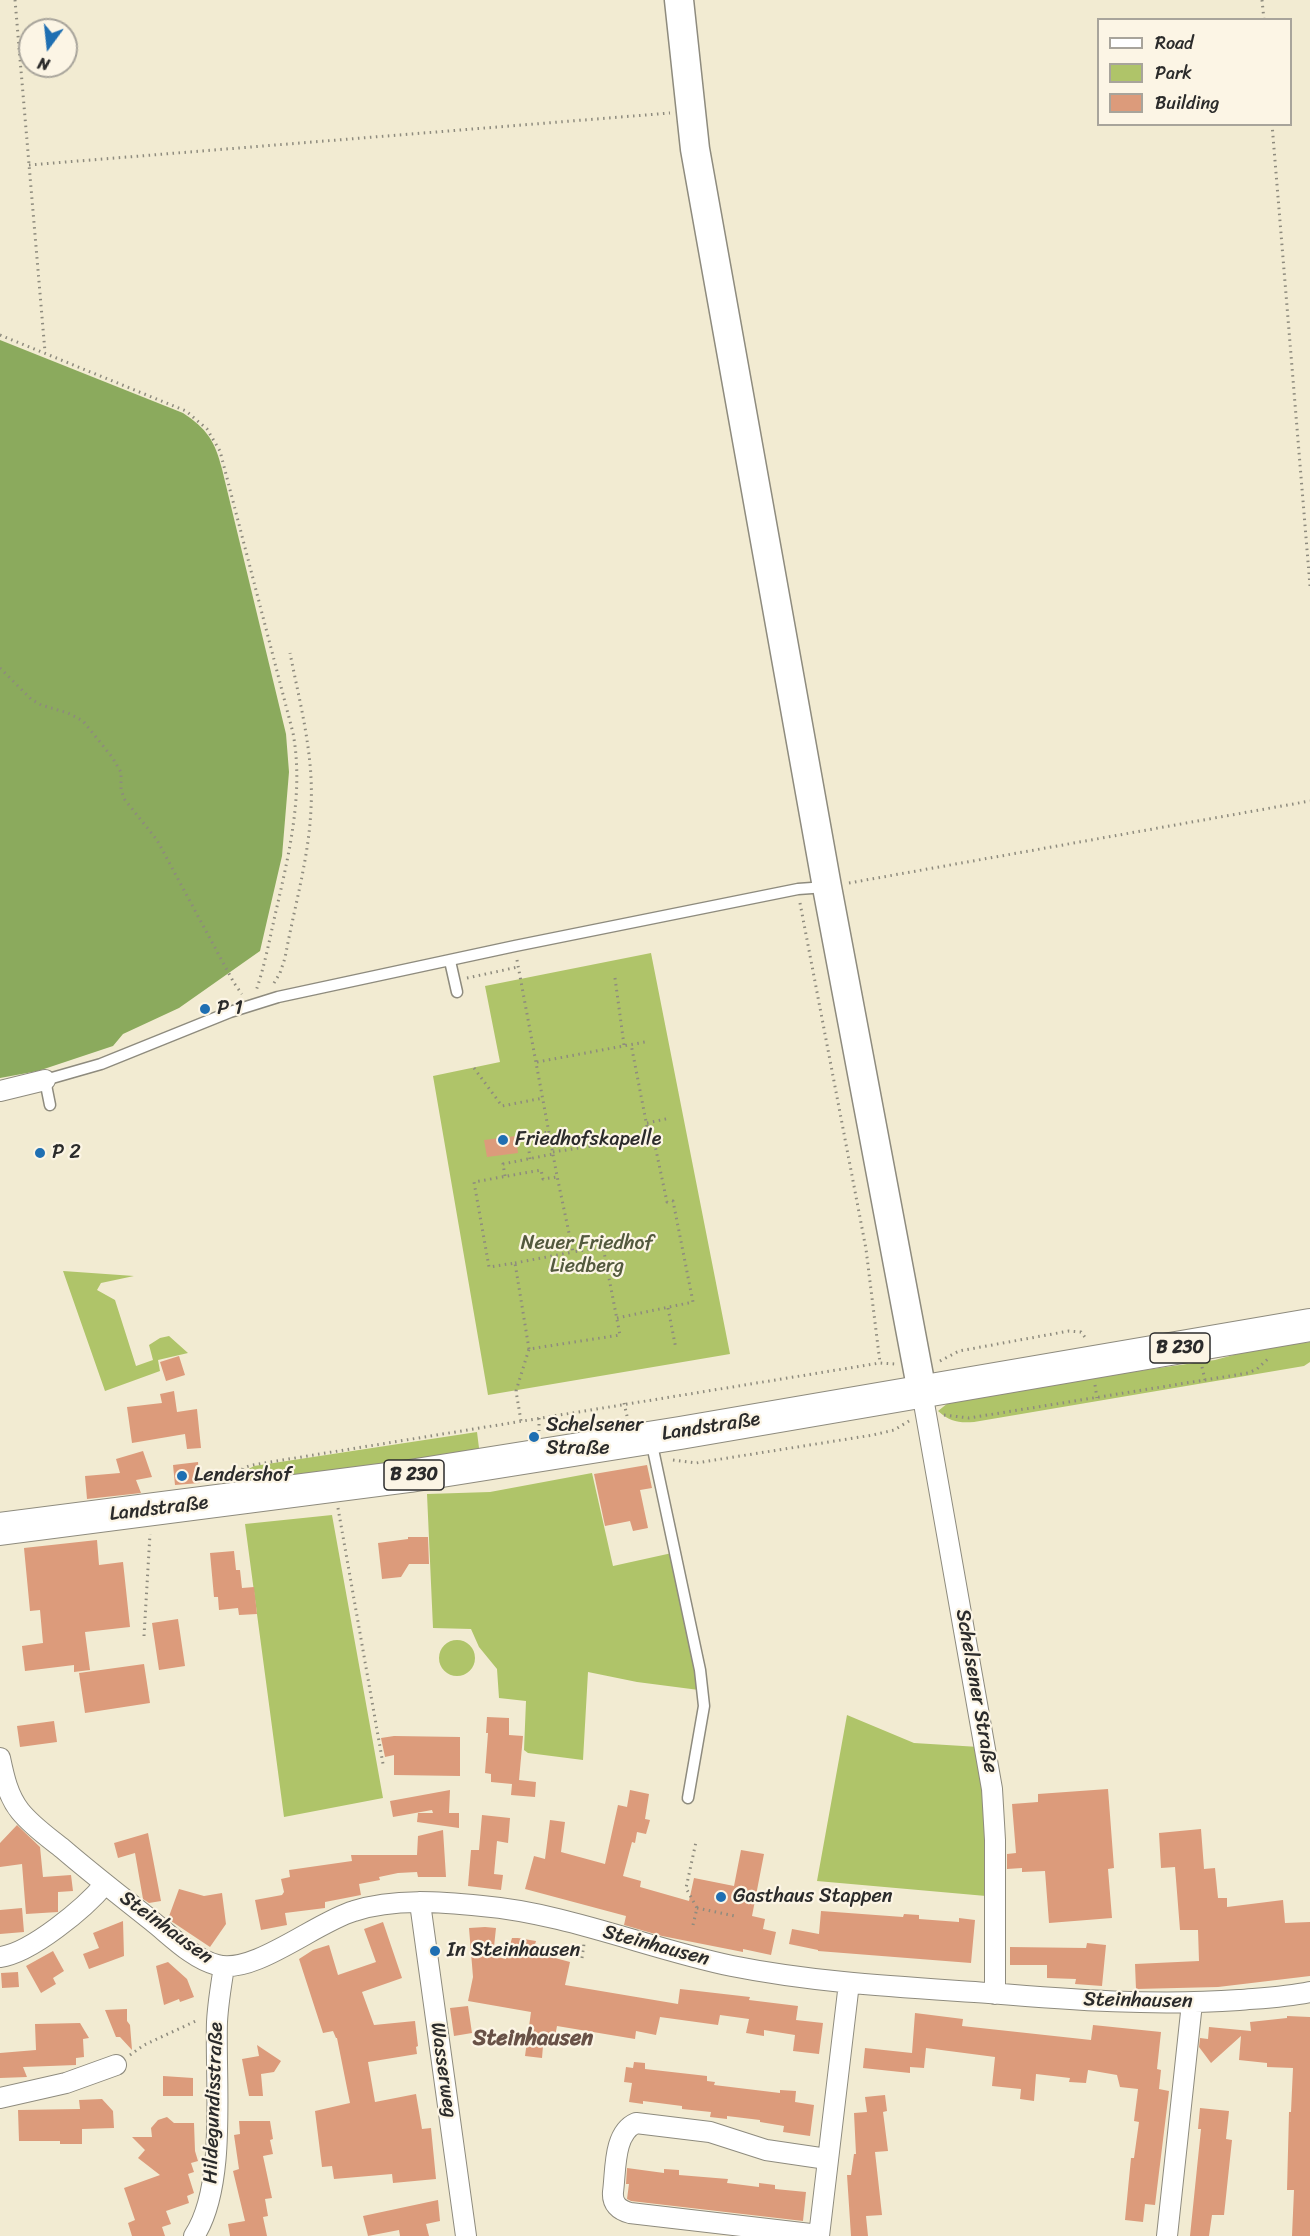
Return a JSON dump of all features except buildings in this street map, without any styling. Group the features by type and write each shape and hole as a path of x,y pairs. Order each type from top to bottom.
{"main road":[{"name":"B 230","path":"919,1378 1091,1363 1310,1325"},
{"name":"Landstraße","path":"0,1529 335,1486 651,1437 919,1378"}],"street":[{"path":"679,0 690,112 827,886 919,1378"},
{"path":"0,1092 45,1080"},
{"name":"Schelsener Straße","path":"919,1378 992,1789 995,1840 994,1994"},
{"name":"Steinhausen","path":"0,1758 4,1789 20,1811 36,1827 196,1955 224,1967 255,1960 349,1912 384,1904 420,1903 483,1906 527,1912 731,1966 849,1983 1114,2002 1192,2003 1290,1996 1310,1992"},
{"path":"0,1957 9,1956 26,1948 90,1902 105,1884"},
{"name":"Wasserweg","path":"420,1903 466,2236"},
{"name":"Hildegundisstraße","path":"194,2236 204,2215 214,2176 218,2011 224,1967"},
{"path":"827,2159 766,2150 710,2132 636,2123 626,2128 620,2140 613,2200 616,2206 630,2213 819,2235 849,1983"},
{"path":"1167,2236 1192,2003"},
{"path":"0,2098 66,2083 116,2065"}],"lane":[{"path":"50,1105 45,1080 101,1064 251,1004 515,946 827,886"},
{"path":"450,961 456,986"},
{"path":"651,1437 705,1699 688,1798"}],"path":[{"path":"15,0 45,352"},
{"path":"1262,0 1264,18"},
{"path":"29,165 690,112"},
{"path":"1272,126 1310,586"},
{"path":"0,335 186,411 207,429 222,457 293,734 297,763 289,855 266,957 251,1004"},
{"path":"251,1004 267,992 277,980 282,966 309,833 312,796 310,757 290,653"},
{"path":"0,668 31,699 41,705 68,712 89,727 112,757 121,772 121,790 125,800 154,835 234,983"},
{"path":"827,886 1310,801"},
{"path":"798,890 865,1241 880,1363"},
{"path":"515,946 573,1252"},
{"path":"456,986 518,966"},
{"path":"615,978 624,1046"},
{"path":"537,1062 645,1042"},
{"path":"631,1044 649,1137"},
{"path":"474,1068 502,1106 543,1098"},
{"path":"646,1123 670,1118"},
{"path":"530,1159 527,1135 549,1131"},
{"path":"505,1176 503,1164 653,1136 666,1202 673,1201 693,1302 616,1318"},
{"path":"529,1349 620,1335 603,1247 489,1268 474,1182 541,1170 543,1179 557,1176"},
{"path":"514,1263 529,1349 516,1391 521,1421"},
{"path":"668,1308 676,1349"},
{"path":"237,1481 243,1468 252,1465 880,1363 919,1378 939,1361 959,1351 1075,1331 1081,1332 1086,1337 1097,1398 1248,1373 1262,1366 1274,1353"},
{"path":"335,1486 341,1535 383,1764"},
{"path":"144,1636 150,1536 146,1511"},
{"path":"693,1925 697,1908 686,1888 696,1842"},
{"path":"697,1908 735,1916"},
{"path":"116,2065 144,2044 218,2011"}],"green space":[{"path":"0,340 183,413 209,436 222,469 286,734 289,772 282,856 260,951 179,1008 123,1034 113,1046 38,1071 0,1078"},
{"name":"Neuer Friedhof Liedberg","path":"651,953 730,1354 488,1395 433,1076 500,1062 485,986"},
{"path":"63,1271 134,1276 101,1283 97,1290 115,1300 136,1366 153,1360 149,1345 160,1338 169,1336 188,1353 158,1360 160,1371 105,1391"},
{"path":"1310,1342 1310,1362 1304,1366 974,1422 955,1421 938,1411 948,1403 1096,1377 1215,1360 1263,1347"},
{"path":"477,1432 480,1456 249,1484 247,1470 254,1466"},
{"path":"592,1473 613,1566 672,1553 699,1690 637,1682 588,1672 583,1760 528,1753 524,1750 526,1701 499,1698 497,1669 479,1647 471,1629 433,1628 427,1494 490,1492"},
{"path":"332,1515 383,1798 284,1817 245,1524"},
{"path":"457,1640 470,1645 475,1658 470,1671 457,1676 444,1671 439,1658 444,1645"},
{"path":"847,1715 914,1743 979,1747 987,1799 986,1896 817,1881"}],"place":[{"name":"P 1","path":"205,1009"},
{"name":"Friedhofskapelle","path":"503,1140"},
{"name":"P 2","path":"40,1153"},
{"name":"Schelsener Straße","path":"534,1437"},
{"name":"Lendershof","path":"182,1476"},
{"name":"Gasthaus Stappen","path":"721,1897"},
{"name":"In Steinhausen","path":"435,1951"}],"district":[{"name":"Steinhausen","path":"533,2039"}]}
